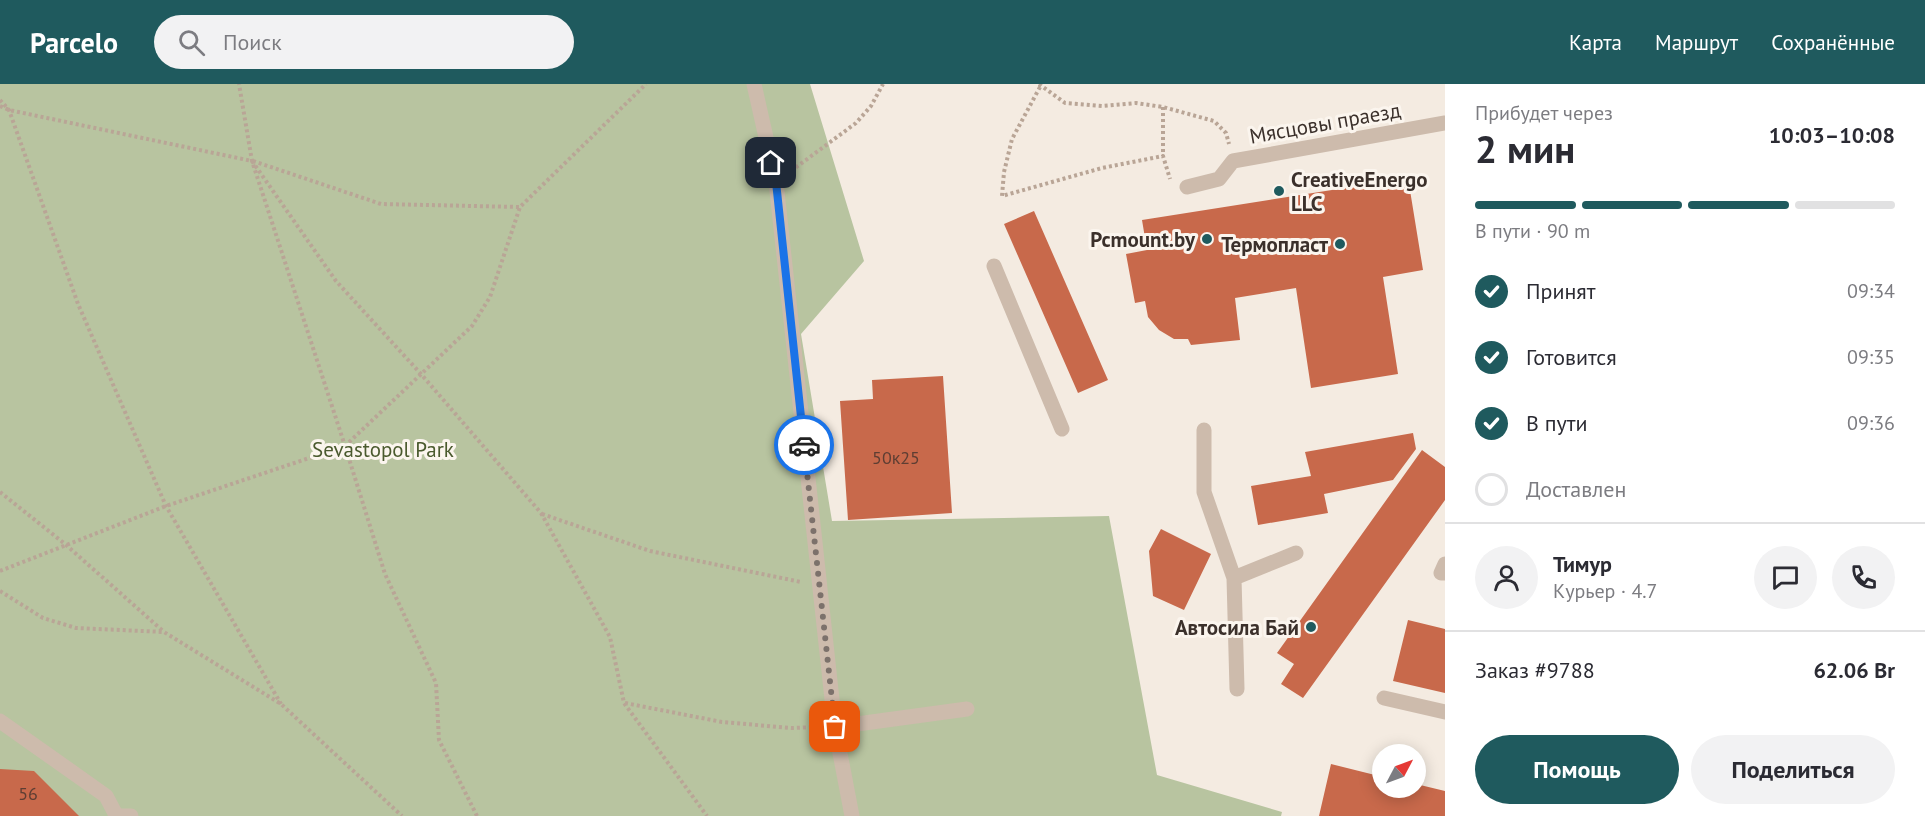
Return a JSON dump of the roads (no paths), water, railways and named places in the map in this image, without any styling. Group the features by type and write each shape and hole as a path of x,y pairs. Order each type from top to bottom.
{"street":[{"path":"754,84 776,182 835,727 852,816"},
{"name":"Мясцовы праезд","path":"1187,187 1219,179 1233,161 1445,123"},
{"path":"994,266 1062,429"},
{"path":"1204,430 1204,492 1234,578 1237,689"},
{"path":"1234,578 1296,553"},
{"path":"1445,564 1441,573 1445,573"},
{"path":"1384,698 1445,712"},
{"path":"835,727 967,709"},
{"path":"0,721 106,796 115,816 131,816"}],"place":[{"name":"CreativeEnergo LLC","path":"1279,191"},
{"name":"Pcmount.by","path":"1207,239"},
{"name":"Термопласт","path":"1340,244"},
{"name":"Автосила Бай","path":"1311,627"}],"park label":[{"name":"Sevastopol Park","path":"383,449"}]}
